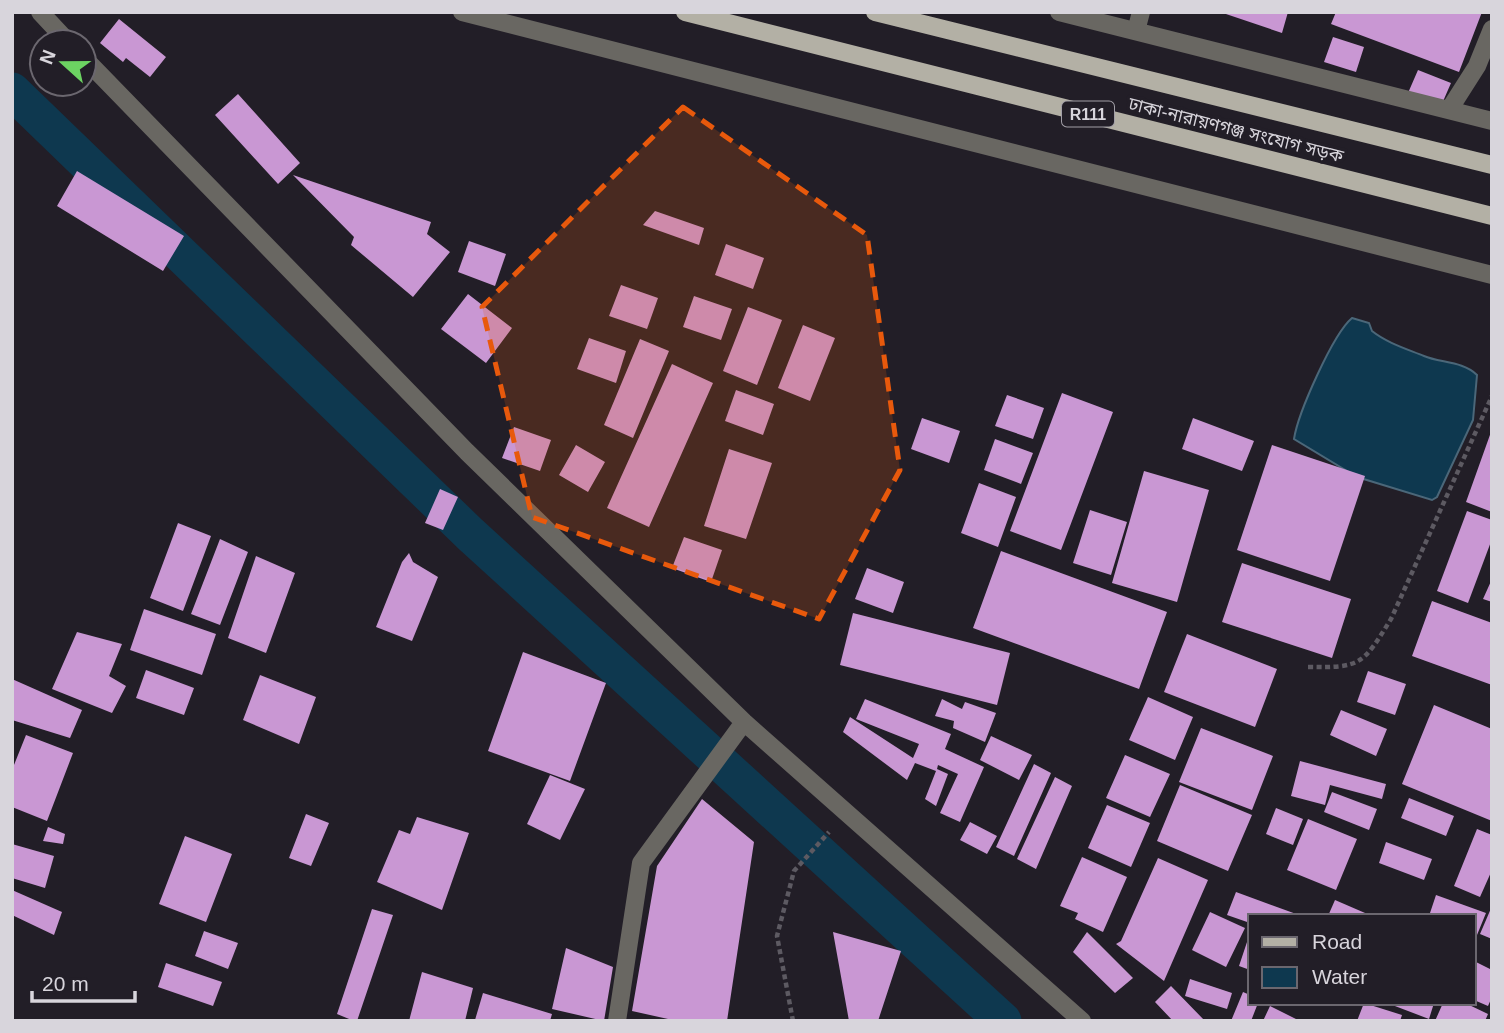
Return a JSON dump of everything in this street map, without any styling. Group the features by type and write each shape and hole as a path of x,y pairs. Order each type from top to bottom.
{"main road":[{"name":"ঢাকা-নারায়ণগঞ্জ সংযোগ সড়ক","path":"685,12 1492,216"},
{"name":"ঢাকা-নারায়ণগঞ্জ সংযোগ সড়ক","path":"875,12 1492,165"}],"street":[{"path":"40,12 55,28"},
{"path":"462,12 1492,275"},
{"path":"1059,12 1492,121"},
{"path":"1136,31 1141,12"},
{"path":"1449,110 1477,66 1492,29"},
{"path":"98,72 467,452 743,723 1082,1021"},
{"path":"617,1021 641,863 743,723"}],"path":[{"path":"1308,667 1355,665 1371,652 1391,619 1492,396"},
{"path":"793,1021 777,936 794,871 836,824"}],"highlighted area":[{"path":"683,107 867,235 900,470 819,619 532,517 482,307"}],"water":[{"path":"1352,318 1369,323 1372,331 1391,342 1430,358 1465,367 1477,375 1473,420 1437,497 1432,500 1357,477 1294,439 1317,375 1335,340"}],"building":[{"path":"1220,12 1288,12 1282,33"},
{"path":"1336,12 1482,12 1459,72 1331,24"},
{"path":"119,19 166,57 150,77 126,58 123,62 100,43"},
{"path":"1333,37 1364,47 1356,72 1324,62"},
{"path":"1418,70 1451,83 1441,106 1408,93"},
{"path":"238,94 300,163 278,184 215,115"},
{"path":"77,171 184,236 163,271 57,206"},
{"path":"293,175 431,222 427,234 450,252 413,297 351,245 354,237"},
{"path":"655,211 704,228 699,245 643,225"},
{"path":"469,241 506,254 495,286 458,272"},
{"path":"726,244 764,258 753,289 715,275"},
{"path":"621,285 658,298 647,329 609,316"},
{"path":"468,294 512,328 486,363 441,329"},
{"path":"694,296 732,309 721,340 683,327"},
{"path":"748,307 782,320 757,385 723,371"},
{"path":"803,325 835,338 810,401 778,388"},
{"path":"589,338 626,351 616,383 577,369"},
{"path":"640,339 669,351 633,438 604,425"},
{"path":"672,364 713,383 649,527 607,508"},
{"path":"736,390 774,404 763,435 725,421"},
{"path":"1062,393 1113,412 1061,550 1010,531"},
{"path":"1007,395 1044,408 1033,439 995,426"},
{"path":"922,418 960,431 949,463 911,449"},
{"path":"1193,418 1254,441 1242,471 1182,449"},
{"path":"514,427 551,440 540,471 502,458"},
{"path":"1492,432 1492,512 1466,502"},
{"path":"995,439 1033,453 1021,484 984,470"},
{"path":"576,445 605,462 588,492 559,475"},
{"path":"1272,445 1365,476 1330,581 1237,550"},
{"path":"729,449 772,463 746,539 704,526"},
{"path":"1144,471 1209,490 1177,602 1112,583"},
{"path":"979,483 1016,497 998,547 961,533"},
{"path":"440,489 458,497 443,530 425,523"},
{"path":"1090,510 1127,522 1111,575 1073,563"},
{"path":"1467,511 1492,520 1492,539 1468,603 1437,591"},
{"path":"178,523 211,536 183,611 150,598"},
{"path":"684,537 722,550 711,582 672,568"},
{"path":"220,539 248,552 220,625 191,614"},
{"path":"1001,551 1167,612 1139,689 973,628"},
{"path":"409,553 413,562 438,577 412,641 376,627 402,562"},
{"path":"256,556 295,573 266,653 228,638"},
{"path":"1242,563 1351,599 1332,658 1222,622"},
{"path":"867,568 904,582 893,613 855,599"},
{"path":"1492,579 1492,602 1483,599"},
{"path":"1432,601 1492,623 1492,685 1412,656"},
{"path":"144,609 216,634 202,675 130,650"},
{"path":"853,613 1010,653 997,705 840,665"},
{"path":"77,632 122,644 109,676 126,686 112,713 52,689"},
{"path":"1187,634 1277,669 1255,727 1164,692"},
{"path":"523,652 606,683 570,781 488,751"},
{"path":"146,670 194,688 184,715 136,698"},
{"path":"1368,671 1406,684 1395,715 1357,702"},
{"path":"260,675 316,697 299,744 243,720"},
{"path":"12,679 82,710 70,738 12,720"},
{"path":"1148,697 1193,717 1175,760 1129,740"},
{"path":"865,699 951,734 945,749 984,767 960,822 940,813 958,774 938,765 937,769 948,774 936,806 925,799 936,771 915,763 907,780 843,732 850,717 913,758 919,744 856,719"},
{"path":"942,699 962,709 965,702 996,713 985,742 953,728 954,721 935,716"},
{"path":"1434,705 1492,729 1492,821 1402,784"},
{"path":"1341,710 1387,729 1376,756 1330,735"},
{"path":"1201,728 1273,756 1252,810 1179,782"},
{"path":"26,735 73,753 47,821 12,807 12,770"},
{"path":"991,736 1032,755 1019,780 980,760"},
{"path":"1125,755 1170,774 1150,817 1106,798"},
{"path":"1300,761 1386,784 1382,799 1330,785 1325,805 1291,796"},
{"path":"1034,764 1051,773 1014,856 996,847"},
{"path":"550,775 585,789 560,840 527,824"},
{"path":"1055,777 1072,786 1036,869 1017,859"},
{"path":"1180,785 1252,815 1228,871 1157,841"},
{"path":"1332,792 1377,809 1369,830 1324,812"},
{"path":"1409,798 1454,816 1446,836 1401,818"},
{"path":"702,799 754,842 727,1021 677,1021 632,1011 657,866"},
{"path":"1107,805 1150,823 1131,867 1088,848"},
{"path":"1276,808 1303,819 1293,845 1266,834"},
{"path":"306,814 329,823 311,866 289,858"},
{"path":"417,817 469,833 442,910 377,882 399,830 410,834"},
{"path":"1308,819 1357,839 1336,890 1287,870"},
{"path":"970,822 997,836 987,854 960,840"},
{"path":"48,827 65,834 63,844 43,841"},
{"path":"1477,829 1492,835 1492,870 1480,897 1454,886"},
{"path":"185,836 232,854 206,922 159,904"},
{"path":"1386,842 1432,859 1424,880 1379,863"},
{"path":"12,844 54,856 45,888 12,878"},
{"path":"1082,857 1127,877 1103,932 1075,919 1078,913 1060,906"},
{"path":"1158,858 1208,880 1164,981 1116,944 1121,941"},
{"path":"12,890 62,912 54,935 12,915"},
{"path":"1236,892 1296,914 1248,914 1248,922 1227,915"},
{"path":"1436,895 1486,913 1477,935 1476,914 1430,914"},
{"path":"1335,900 1367,914 1329,914"},
{"path":"1492,906 1492,939 1480,934"},
{"path":"372,909 393,915 357,1021 354,1021 337,1014"},
{"path":"1210,912 1245,928 1226,967 1192,950"},
{"path":"204,931 238,943 228,969 195,956"},
{"path":"833,932 901,951 878,1021 849,1021"},
{"path":"1087,932 1133,978 1115,993 1073,952"},
{"path":"1248,939 1248,969 1239,966"},
{"path":"566,948 613,967 604,1021 552,1009"},
{"path":"1476,962 1492,970 1492,997 1488,1006 1476,1001"},
{"path":"166,963 222,982 213,1006 158,987"},
{"path":"422,972 473,988 465,1021 409,1021"},
{"path":"1190,979 1232,993 1227,1009 1185,996"},
{"path":"1171,986 1205,1021 1173,1021 1155,1002"},
{"path":"1243,992 1248,994 1248,1005 1257,1005 1251,1021 1231,1021"},
{"path":"483,993 552,1014 550,1021 475,1020"},
{"path":"1363,1005 1402,1015 1400,1021 1357,1021"},
{"path":"1392,1005 1433,1005 1429,1019"},
{"path":"1442,1005 1469,1005 1488,1014 1485,1021 1435,1021"},
{"path":"1270,1006 1300,1021 1263,1021"}],"waterway":[{"path":"12,91 470,534 1003,1021"}]}
